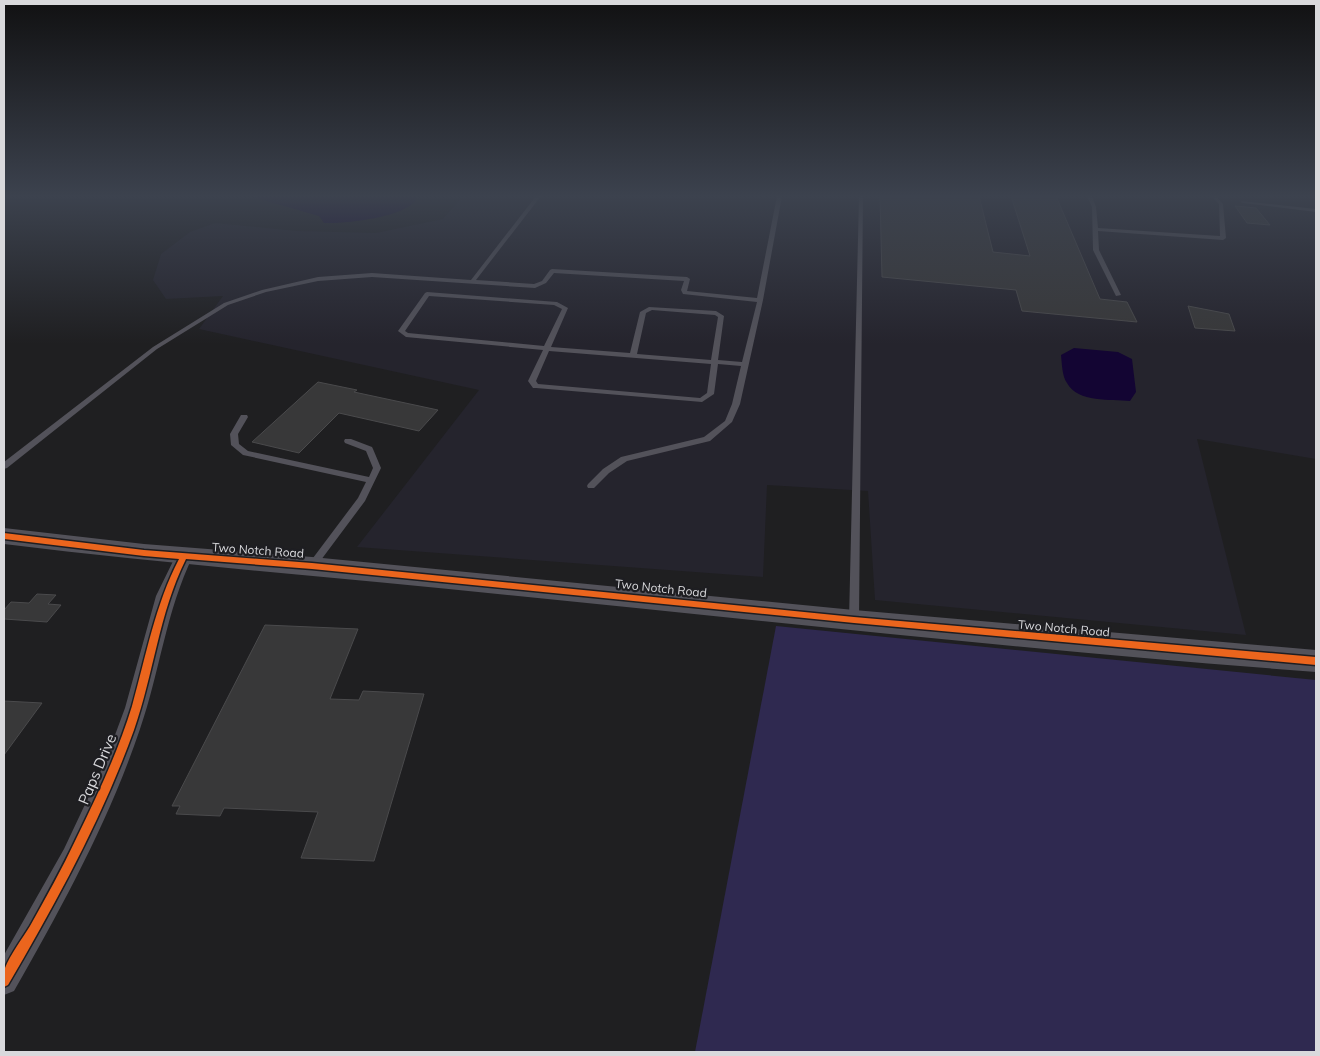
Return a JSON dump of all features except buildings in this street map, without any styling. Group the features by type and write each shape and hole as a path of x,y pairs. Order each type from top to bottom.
{"street":[{"name":"Two Notch Road","path":"4,536 184,556 312,566 854,620 1316,661"},
{"name":"Paps Drive","path":"4,981 50,901 109,780 136,708 167,593 184,556"}],"lane":[{"path":"472,282 501,245"},
{"path":"591,486 606,471 624,459 707,439 728,422 736,404 771,245"},
{"path":"854,620 860,245"},
{"path":"1096,245 1096,250 1118,295"},
{"path":"4,466 156,348 226,304 264,291 318,280 372,275 535,286 544,282 552,271 687,279 684,290 690,294 760,300"},
{"path":"437,279 401,330 402,333 546,350 745,364"},
{"path":"427,294 560,304 566,308 532,381 536,386 693,400 702,400 710,394 721,316 719,314 651,308 643,312 633,356"},
{"path":"244,417 234,434 235,445 246,453 370,480"},
{"path":"312,566 362,499 376,468 368,449 348,441"}],"shaded area":[{"path":"172,245 1316,245 1316,459 1197,439 1246,635 875,600 868,491 767,485 763,577 357,547 479,390 199,329 223,296 166,299 153,280 161,254"},
{"path":"1074,348 1118,352 1132,359 1136,392 1130,401 1096,399 1079,394 1072,389 1064,377 1061,355"},
{"path":"776,626 1316,680 1316,1052 695,1052"}],"cycle path":[{"path":"4,536 144,553 312,566 854,620 1316,661"},
{"path":"4,981 56,889 103,794 136,708 166,596 184,556"}]}
